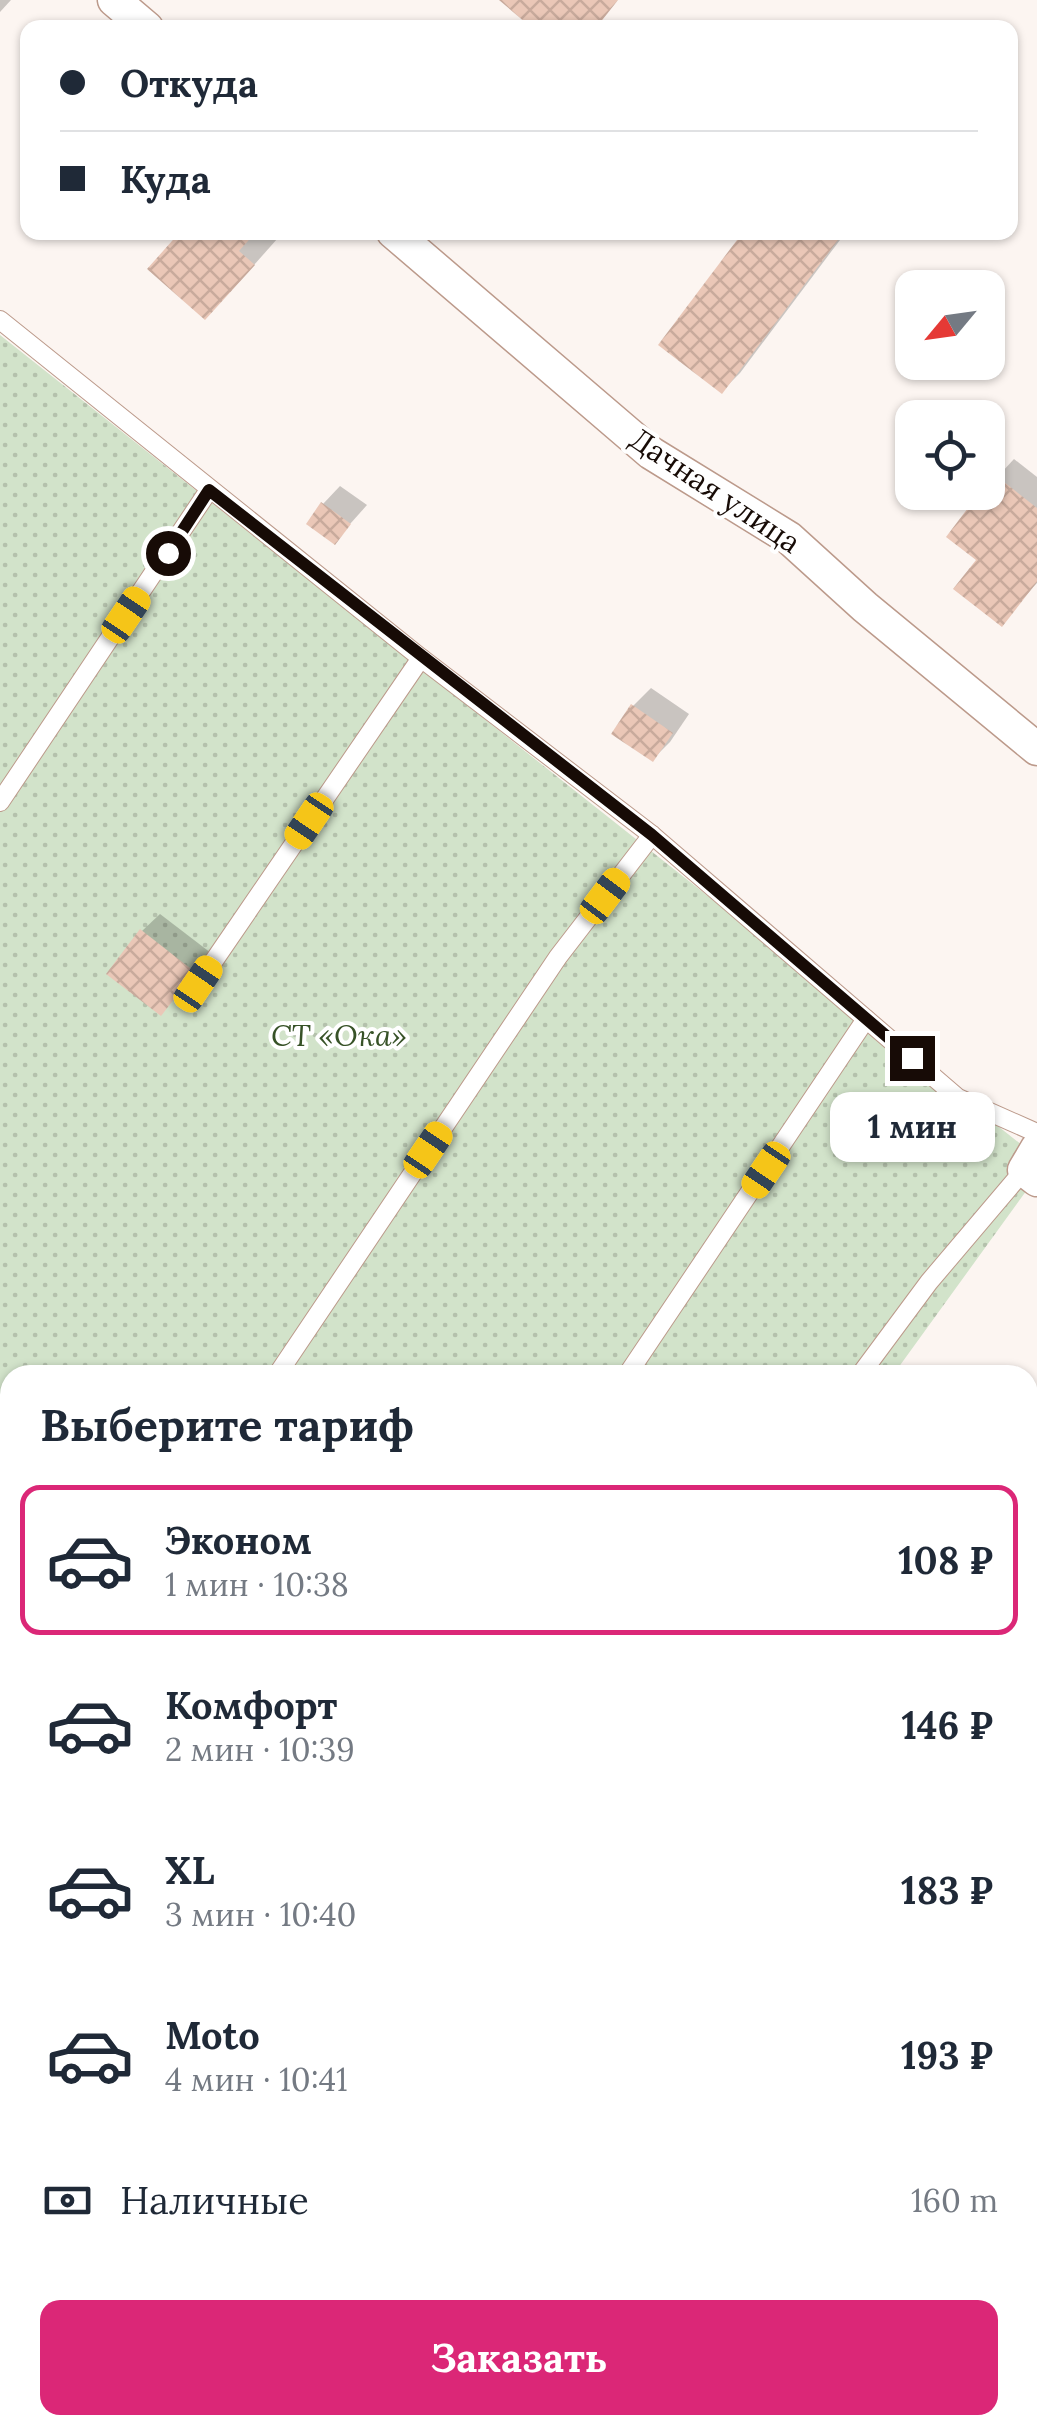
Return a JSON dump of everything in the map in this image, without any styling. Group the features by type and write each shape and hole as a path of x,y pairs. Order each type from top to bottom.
{"street":[{"path":"114,0 137,20"},
{"name":"Дачная улица","path":"402,240 652,453 789,538 865,608 1037,749"}],"lane":[{"path":"0,320 420,658 652,835 958,1098 1037,1133"},
{"path":"0,802 209,490"},
{"path":"198,984 420,658"},
{"path":"284,1365 558,958 652,835"},
{"path":"634,1365 866,1019"},
{"path":"867,1365 929,1282 1033,1166"}],"green space":[{"name":"СТ «Ока»","path":"0,335 1037,1157 1037,1176 900,1365 0,1365"}],"building":[{"path":"499,0 618,0 602,20 523,20"},
{"path":"173,240 249,240 239,251 255,265 205,320 147,269"},
{"path":"737,240 838,240 722,394 658,345"},
{"path":"1005,483 1037,508 1037,582 1002,627 953,589 976,560 946,537 966,510 1005,510"},
{"path":"321,502 351,524 335,545 306,524"},
{"path":"631,704 673,733 653,762 611,734"},
{"path":"140,929 195,972 161,1016 106,974"}],"route":[{"path":"168,553 209,490 652,835 912,1058"}]}
